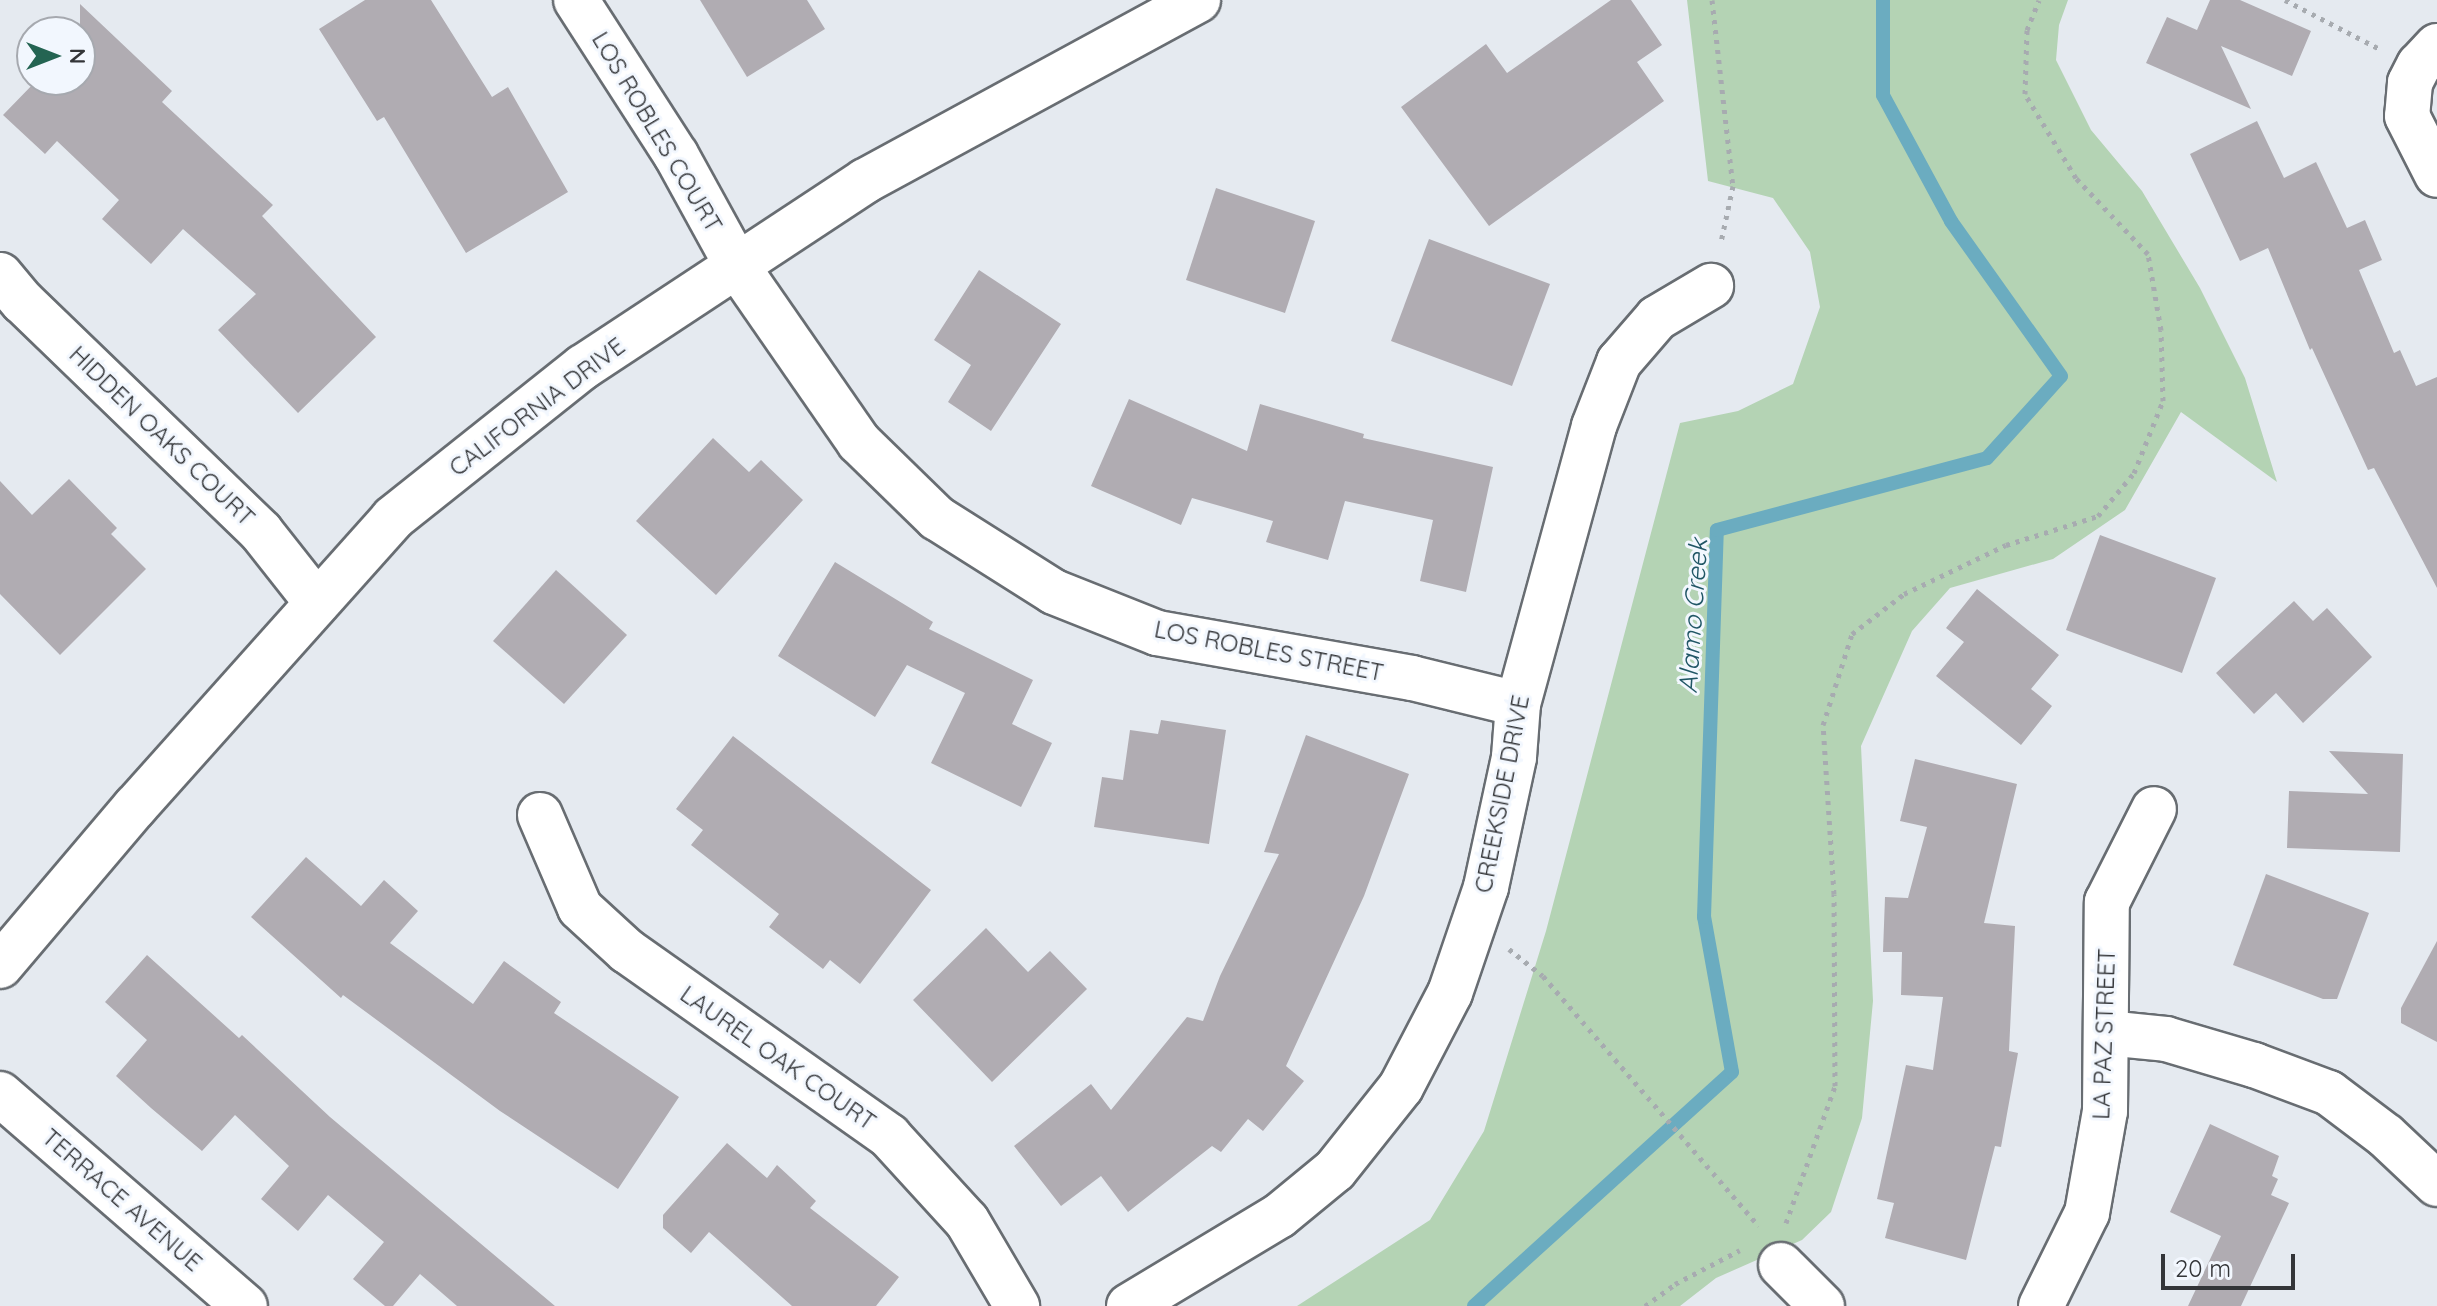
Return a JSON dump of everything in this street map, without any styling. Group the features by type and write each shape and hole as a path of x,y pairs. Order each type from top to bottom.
{"street":[{"name":"LOS ROBLES COURT","path":"576,0 676,155 737,266"},
{"name":"CALIFORNIA DRIVE","path":"0,966 135,807 393,518 583,367 865,181 1190,2"},
{"path":"2428,56 2410,83 2407,116 2437,175"},
{"name":"LOS ROBLES STREET","path":"737,266 859,442 937,518 1054,592 1157,633 1412,678 1518,704"},
{"name":"HIDDEN OAKS COURT","path":"0,275 23,302 261,532 317,603"},
{"name":"CREEKSIDE DRIVE","path":"1129,1306 1279,1216 1335,1170 1401,1087 1450,993 1486,887 1514,757 1518,704 1566,518 1594,426 1619,362 1657,318 1711,286"},
{"name":"LA PAZ STREET","path":"2041,1306 2087,1213 2105,1111 2107,902 2154,809"},
{"name":"LAUREL OAK COURT","path":"540,815 580,908 627,951 889,1136 967,1221 1017,1306"},
{"path":"2106,1033 2166,1039 2329,1093 2386,1136 2437,1184"},
{"name":"TERRACE AVENUE","path":"0,1094 245,1306"},
{"path":"1772,1245 1822,1306"}],"path":[{"path":"1711,286 1733,186 1712,0"},
{"path":"1645,1306 1675,1284 1772,1245 1835,1086 1834,894 1823,725 1852,634 1916,587 2006,545 2098,516 2134,473 2163,401 2161,330 2148,254 2076,178 2025,94 2027,30 2039,0"},
{"path":"2285,0 2354,38 2428,56"},
{"path":"1475,921 1543,976 1637,1089 1758,1221"}],"green space":[{"path":"1687,0 2068,0 2059,25 2056,60 2091,130 2142,191 2200,288 2245,378 2277,482 2181,412 2125,510 2053,559 1950,588 1912,631 1861,746 1873,1001 1862,1118 1831,1212 1802,1240 1716,1278 1680,1306 1297,1306 1430,1220 1484,1131 1546,931 1680,423 1738,411 1793,384 1820,307 1810,252 1773,198 1708,181"}],"building":[{"path":"365,0 431,0 492,97 508,87 568,192 466,253 384,117 377,121 319,29"},
{"path":"700,0 807,0 825,29 747,77"},
{"path":"1611,0 1631,0 1662,45 1637,62 1664,101 1489,226 1401,107 1486,44 1507,73"},
{"path":"2210,0 2240,0 2311,31 2292,76 2221,46 2251,109 2146,63 2167,17 2197,30"},
{"path":"80,4 93,16 80,16"},
{"path":"96,19 172,91 162,102 273,205 262,216 376,337 298,413 218,330 256,294 183,229 151,264 102,219 119,200 57,141 45,154 3,115 21,96 96,96"},
{"path":"2257,121 2284,178 2316,162 2347,228 2365,220 2382,260 2359,270 2394,353 2400,350 2416,386 2437,377 2437,588 2374,468 2368,470 2312,348 2310,350 2268,248 2240,261 2190,154"},
{"path":"1216,188 1315,221 1285,313 1186,280"},
{"path":"1429,239 1550,284 1512,386 1391,341"},
{"path":"979,270 1061,324 991,431 948,402 971,365 934,340"},
{"path":"1129,399 1247,451 1260,404 1364,434 1363,438 1493,467 1466,592 1420,581 1433,520 1345,501 1328,560 1266,542 1273,521 1192,498 1181,525 1091,486"},
{"path":"713,438 749,472 761,460 803,500 716,595 636,521"},
{"path":"69,479 117,528 111,534 146,569 60,655 0,594 0,481 32,515"},
{"path":"2100,535 2216,578 2182,673 2066,630"},
{"path":"835,562 933,622 929,629 1033,680 1012,724 1052,743 1021,807 931,763 965,693 907,665 875,717 778,656"},
{"path":"556,570 627,635 564,704 493,641"},
{"path":"1977,589 2059,655 2031,689 2052,706 2021,745 1936,676 1964,642 1946,628"},
{"path":"2294,601 2313,621 2327,608 2372,657 2303,723 2276,693 2254,714 2216,673"},
{"path":"1161,720 1226,730 1209,844 1094,827 1102,777 1123,780 1130,730 1158,734"},
{"path":"1306,735 1409,774 1364,896 1286,1066 1304,1081 1263,1131 1248,1119 1221,1152 1212,1146 1128,1212 1101,1176 1061,1206 1014,1146 1091,1084 1111,1110 1187,1017 1203,1021 1220,976 1279,854 1264,852"},
{"path":"733,736 931,890 860,984 830,960 823,969 769,927 779,914 691,845 703,830 676,809"},
{"path":"2329,751 2403,754 2400,852 2287,848 2289,791 2368,794"},
{"path":"1915,759 2017,784 1984,923 2015,926 2009,1051 2018,1053 2001,1147 1995,1146 1966,1260 1885,1238 1894,1203 1877,1199 1906,1065 1933,1070 1943,997 1901,995 1902,952 1883,952 1885,897 1908,898 1927,827 1900,821"},
{"path":"306,857 361,906 384,880 418,911 390,943 473,1004 504,961 561,1002 554,1013 679,1097 618,1189 500,1111 343,995 341,998 251,917"},
{"path":"2266,874 2369,913 2337,999 2323,999 2233,965"},
{"path":"986,928 1028,972 1050,951 1087,989 992,1082 913,1000"},
{"path":"2437,941 2437,1042 2401,1023 2401,1008"},
{"path":"147,955 239,1038 242,1035 330,1117 555,1306 457,1306 420,1274 393,1306 385,1306 353,1279 384,1242 328,1195 298,1231 261,1199 289,1166 235,1115 202,1151 151,1108 116,1076 147,1040 105,1002"},
{"path":"2210,1124 2279,1156 2272,1176 2278,1179 2271,1195 2289,1203 2241,1306 2188,1306 2221,1236 2170,1212"},
{"path":"727,1143 767,1178 777,1165 816,1201 810,1208 899,1277 876,1306 792,1306 709,1232 691,1253 663,1228 663,1215"}],"waterway":[{"name":"Alamo Creek","path":"1474,1306 1732,1072 1704,917 1717,530 1987,458 2061,376 1951,221 1883,95 1883,0"}]}
